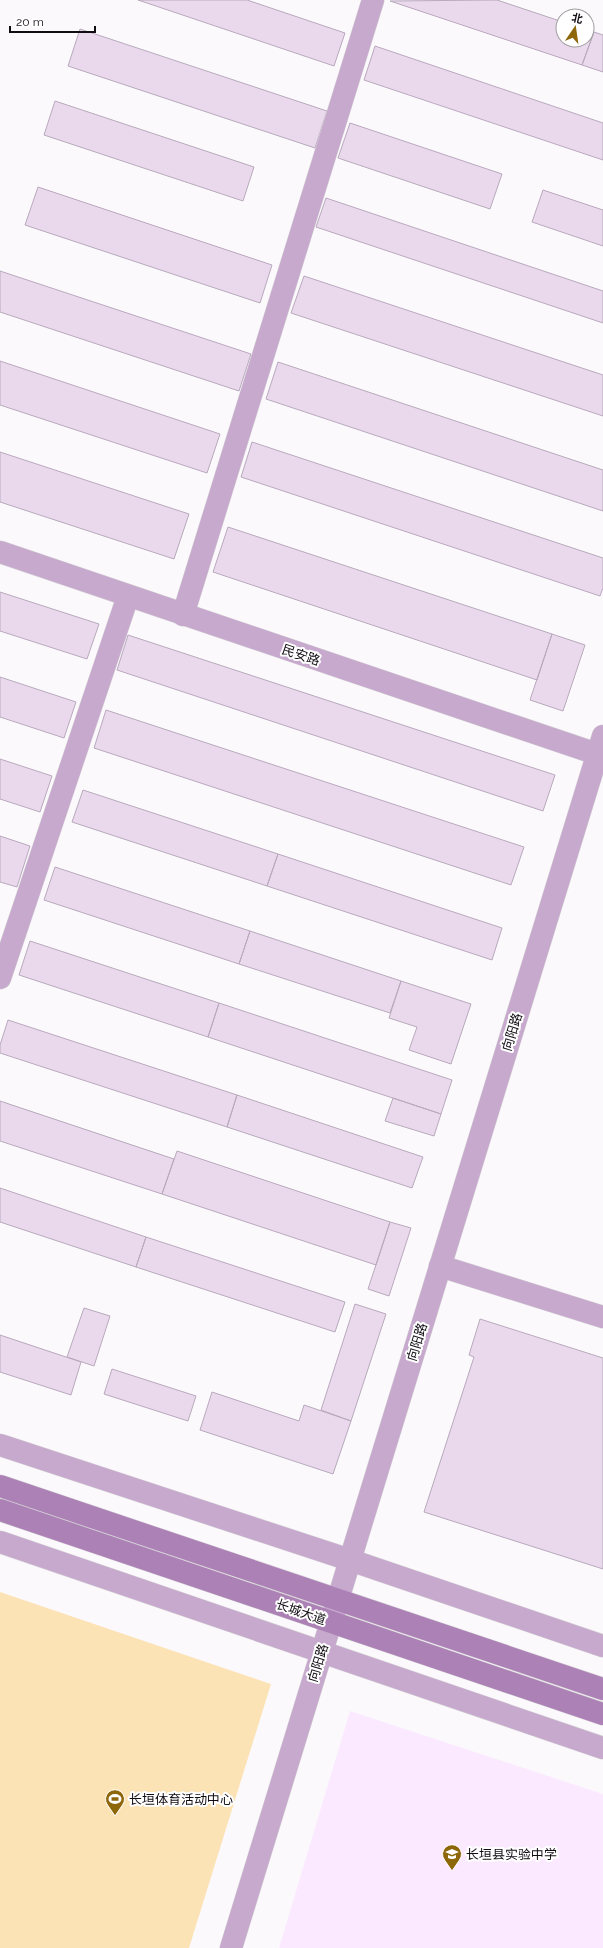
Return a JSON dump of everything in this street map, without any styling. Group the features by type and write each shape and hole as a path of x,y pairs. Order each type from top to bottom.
{"main road":[{"name":"长城大道","path":"0,1486 603,1689"},
{"name":"长城大道","path":"0,1510 603,1714"}],"street":[{"path":"183,615 373,0"},
{"name":"民安路","path":"0,552 183,615 601,749"},
{"path":"0,978 128,596"},
{"name":"向阳路","path":"231,1948 440,1266 601,749"},
{"path":"440,1266 603,1317"},
{"path":"0,1445 350,1560 603,1646"},
{"path":"0,1542 603,1748"}],"shaded area":[{"name":"长垣体育活动中心","path":"0,1592 271,1684 189,1948 0,1948"},
{"name":"长垣县实验中学","path":"350,1711 603,1794 603,1948 279,1948"}],"building":[{"path":"138,0 247,0 345,33 334,66"},
{"path":"497,0 555,19 555,48 588,48 582,65 390,1"},
{"path":"80,29 327,111 315,148 68,66"},
{"path":"595,32 603,35 603,72 582,65 588,48 595,48"},
{"path":"375,46 603,123 603,160 364,80"},
{"path":"55,101 254,167 243,201 44,135"},
{"path":"350,123 502,174 490,209 338,158"},
{"path":"38,187 272,265 260,303 25,225"},
{"path":"543,190 603,210 603,246 532,222"},
{"path":"326,198 603,291 603,323 316,227"},
{"path":"0,271 251,354 239,391 0,312"},
{"path":"304,276 603,375 603,416 291,313"},
{"path":"0,361 220,434 207,473 0,405"},
{"path":"278,362 603,470 603,511 266,399"},
{"path":"252,442 603,558 603,588 600,596 241,477"},
{"path":"0,452 189,514 174,559 0,502"},
{"path":"228,527 552,634 537,680 213,572"},
{"path":"0,592 99,624 87,659 0,631"},
{"path":"552,634 585,645 563,711 530,700"},
{"path":"128,635 555,775 543,811 117,670"},
{"path":"0,677 76,702 64,738 0,717"},
{"path":"106,710 524,847 511,885 94,748"},
{"path":"0,759 52,776 40,812 0,799"},
{"path":"83,790 278,854 267,886 72,822"},
{"path":"0,836 30,846 17,887 0,882"},
{"path":"278,854 502,928 492,960 267,886"},
{"path":"55,867 250,931 239,964 44,900"},
{"path":"250,931 401,981 390,1013 239,964"},
{"path":"30,941 219,1003 208,1037 19,975"},
{"path":"401,981 471,1004 451,1064 409,1050 417,1027 389,1018"},
{"path":"219,1003 452,1080 441,1114 208,1037"},
{"path":"8,1020 237,1095 227,1127 0,1053 0,1045"},
{"path":"237,1095 423,1157 412,1188 227,1127"},
{"path":"393,1098 441,1114 434,1136 385,1121"},
{"path":"0,1101 174,1159 162,1194 0,1141"},
{"path":"177,1151 390,1222 376,1265 162,1194"},
{"path":"0,1188 146,1237 136,1267 0,1222"},
{"path":"390,1222 411,1228 389,1296 368,1289"},
{"path":"146,1237 345,1302 335,1332 136,1267"},
{"path":"355,1304 386,1314 351,1421 321,1410"},
{"path":"84,1308 110,1316 94,1366 67,1357"},
{"path":"480,1319 603,1358 603,1569 424,1512 474,1357 469,1355"},
{"path":"0,1335 81,1362 71,1395 0,1372"},
{"path":"112,1369 196,1396 188,1421 104,1394"},
{"path":"212,1392 299,1421 304,1405 351,1421 333,1474 200,1430"}],"place":[{"name":"长垣体育活动中心","path":"115,1816"},
{"name":"长垣县实验中学","path":"452,1871"}]}
